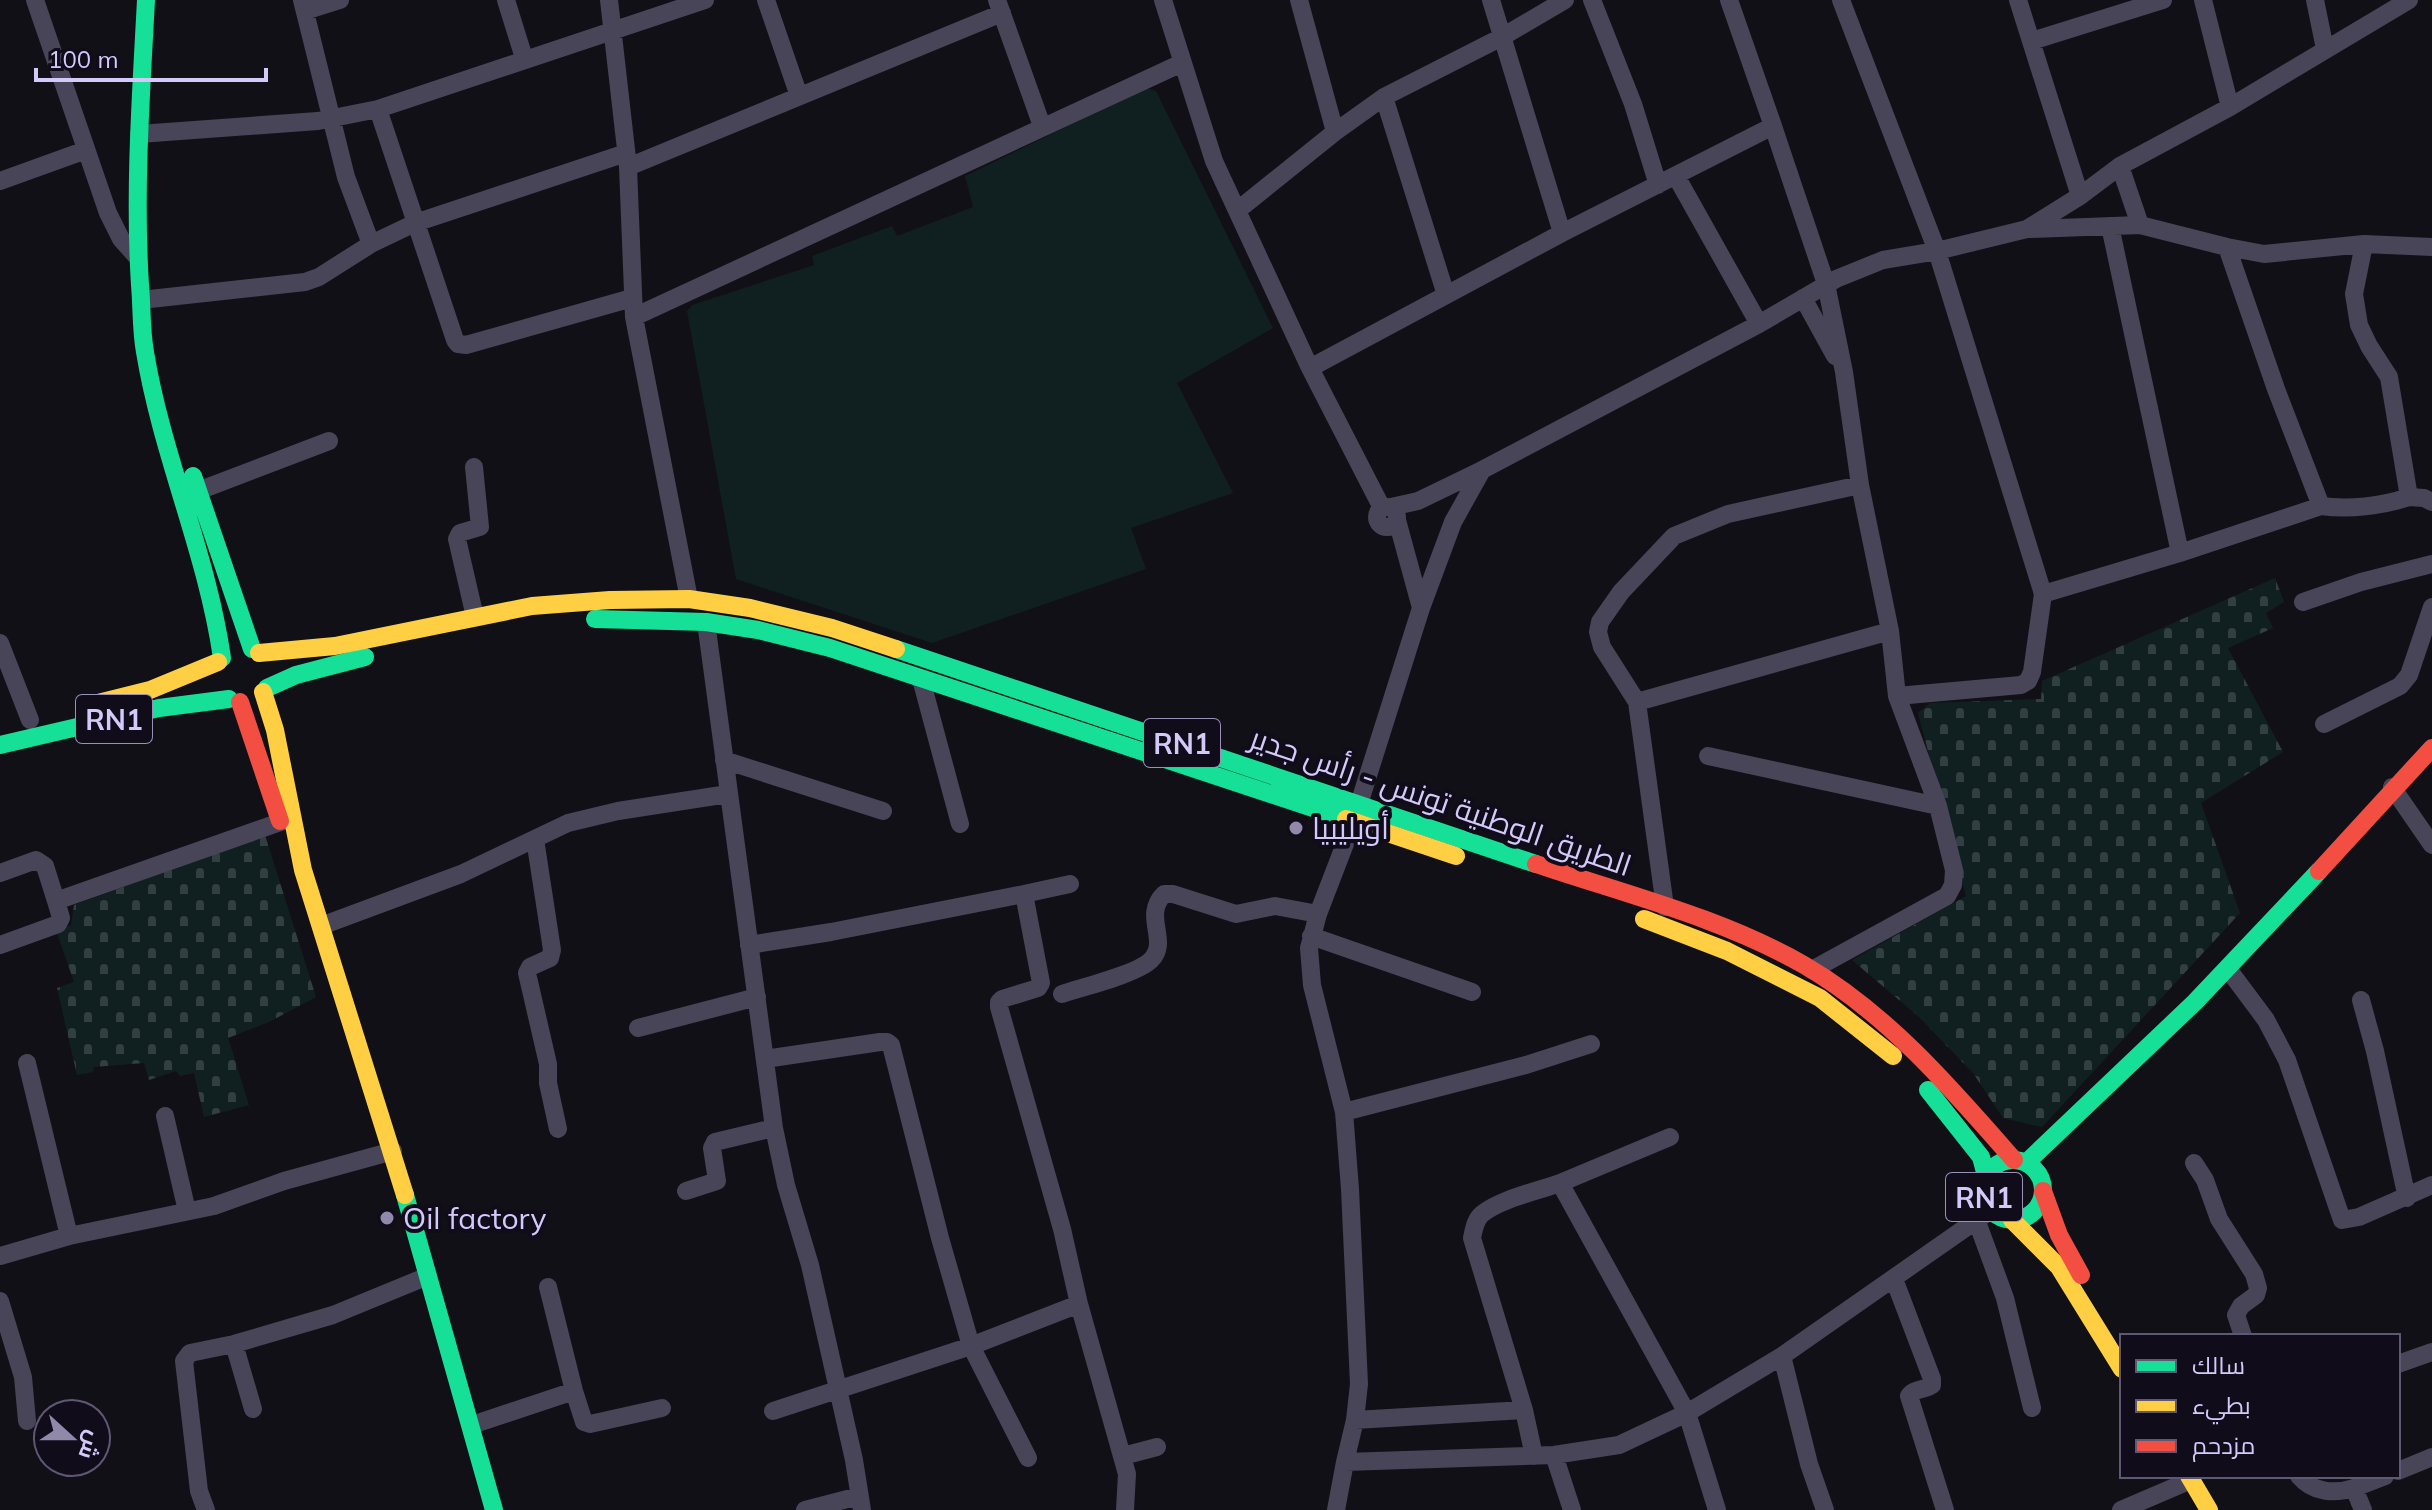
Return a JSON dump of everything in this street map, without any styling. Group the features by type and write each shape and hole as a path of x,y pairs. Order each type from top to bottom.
{"main road":[{"path":"146,0 139,134 139,268 144,300 198,491 256,651 268,665 269,680 265,690 275,730 286,820"},
{"path":"144,300 145,350 152,388 211,596 220,660 216,679 218,687 235,700 286,820 303,870 393,1151 472,1425 489,1509"},
{"name":"الطريق الوطنية تونس - رأس جدير","path":"256,651 335,646 532,606 610,600 689,599 750,608 832,628 1732,930 1812,970 1864,1008 1922,1058 2020,1161"},
{"name":"الطريق الوطنية تونس - رأس جدير","path":"265,690 296,675 344,662 532,622 606,619 706,622 758,630 830,648 1626,913 1727,951 1820,998 1915,1074 1981,1157 1986,1176"},
{"name":"RN1","path":"0,727 150,690 220,660 239,648 256,651"},
{"name":"RN1","path":"0,745 159,708 253,700 265,690"},
{"path":"2020,1161 2110,1086 2228,969 2392,787 2432,748"},
{"name":"RN1","path":"2043,1191 2036,1209 2021,1219 1984,1214 1986,1176 1998,1164 2020,1161 2039,1174 2059,1235 2120,1342"},
{"name":"RN1","path":"2012,1220 2059,1267 2120,1366"},
{"path":"2195,1478 2209,1510"},
{"path":"2196,1478 2224,1510"}],"street":[{"path":"35,0 108,213 139,268"},
{"path":"340,0 304,6 346,177 371,244"},
{"path":"506,0 524,58"},
{"path":"609,0 627,160 633,307 689,599"},
{"path":"139,134 333,119 378,109 705,0"},
{"path":"766,0 799,96"},
{"path":"1163,0 1214,161 1310,368 1391,516 1421,608"},
{"path":"1299,0 1335,132"},
{"path":"1491,0 1562,233"},
{"path":"1238,210 1384,97 1502,37 1565,0"},
{"path":"1592,0 1633,104 1658,185"},
{"path":"1841,0 1937,251 2043,594 2032,672 2028,681 2021,685 1897,696"},
{"path":"2018,0 2080,196"},
{"path":"2032,41 2163,0"},
{"path":"2203,0 2230,107"},
{"path":"2315,0 2325,49"},
{"path":"2027,229 2080,196 2120,166 2230,107 2409,0"},
{"path":"1731,1 1826,284 1844,372 1860,485 1890,631 1897,696 1938,806 1954,870 1953,885 1947,896 1812,970"},
{"path":"144,300 305,282 415,223 627,160 799,96 1000,7 1042,126"},
{"path":"378,109 455,340 458,344 466,345 633,307 1182,63"},
{"path":"1384,97 1446,295"},
{"path":"1310,368 1562,233 1773,126"},
{"path":"0,181 86,150"},
{"path":"2120,166 2140,225"},
{"path":"1676,176 1759,324"},
{"path":"1391,516 1759,324 1826,284 1883,260 1937,251 2027,229 2140,225 2264,254 2364,244 2432,247"},
{"path":"2110,226 2180,553"},
{"path":"2364,244 2354,294 2359,325 2389,377 2409,497"},
{"path":"2227,247 2321,506"},
{"path":"1803,298 1844,372"},
{"path":"198,491 329,441"},
{"path":"474,467 480,527 460,533 457,539 475,617"},
{"path":"1336,1510 1355,1420 1360,1350 1344,1112 1310,972 1311,936 1353,823 1421,608 1453,522 1482,470"},
{"path":"1665,907 1637,702 1602,647 1598,632 1600,622 1621,592 1674,536 1728,514 1860,485"},
{"path":"2043,594 2321,506 2334,508 2391,503 2409,497 2432,502"},
{"path":"2303,602 2361,582 2432,564"},
{"path":"2324,724 2400,686 2409,675 2432,607"},
{"path":"706,622 774,1128 786,1185 810,1265 861,1503 805,1510"},
{"path":"1637,702 1890,631"},
{"path":"0,643 30,720"},
{"path":"921,679 960,824"},
{"path":"1708,756 1938,806"},
{"path":"724,760 883,811"},
{"path":"2392,787 2432,845"},
{"path":"321,926 461,874 568,823 618,811 728,794"},
{"path":"56,901 286,820"},
{"path":"535,839 552,950 550,958 530,967 527,973 548,1064 548,1083 558,1129"},
{"path":"0,873 36,860 40,862 45,866 61,918 58,924 0,945"},
{"path":"749,945 831,932 1070,884"},
{"path":"1024,894 1041,983 1038,988 1002,999 999,1007 1123,1456 1128,1479 1125,1510"},
{"path":"1062,994 1137,969 1150,961 1159,946 1154,915 1158,900 1164,894 1173,894 1236,914 1275,906 1318,914"},
{"path":"1311,936 1472,992"},
{"path":"2228,969 2266,1020 2287,1060 2342,1220 2348,1221 2432,1185"},
{"path":"638,1028 757,997"},
{"path":"2361,1000 2407,1198"},
{"path":"765,1059 880,1042 891,1045 971,1346 1028,1458"},
{"path":"1344,1112 1526,1065 1591,1044"},
{"path":"27,1063 69,1236"},
{"path":"165,1116 187,1211"},
{"path":"686,1191 717,1181 712,1144 774,1128"},
{"path":"1534,1456 1524,1410 1472,1238 1474,1226 1481,1215 1496,1206 1670,1137"},
{"path":"0,1256 69,1236 214,1206 284,1181 393,1151"},
{"path":"2194,1163 2205,1180 2219,1219 2257,1281 2256,1295 2241,1306 2236,1315 2242,1334"},
{"path":"1560,1183 1687,1413 1717,1510"},
{"path":"1345,1462 1554,1455 1619,1445 1687,1413 1782,1356 1984,1214 2032,1408"},
{"path":"206,1510 199,1491 184,1361 190,1353 234,1344 333,1315 428,1276"},
{"path":"1894,1279 1932,1379 1932,1385 1909,1396 1945,1510"},
{"path":"548,1287 584,1422 590,1424 662,1408"},
{"path":"0,1301 5,1334 23,1377 27,1421"},
{"path":"773,1411 971,1346 1079,1304"},
{"path":"234,1344 253,1409"},
{"path":"2400,1363 2432,1352"},
{"path":"1782,1356 1809,1464 1825,1510"},
{"path":"472,1425 574,1391"},
{"path":"1355,1420 1524,1410"},
{"path":"1123,1456 1157,1447"},
{"path":"1554,1455 1572,1510"},
{"path":"2400,1470 2432,1457"},
{"path":"2121,1510 2193,1478"},
{"path":"2301,1478 2320,1490 2344,1491 2380,1478"},
{"path":"2354,1488 2363,1510"}],"green space":[{"path":"1146,88 1156,91 1273,328 1177,383 1233,493 1131,528 1146,569 932,643 736,579 687,311 692,305 814,265 812,256 892,226 897,236 973,207 965,176"},
{"path":"2275,578 2284,602 2266,613 2273,628 2228,648 2283,752 2201,803 2240,913 2042,1127 2003,1118 1973,1073 1919,1017 1852,960 1966,896 1918,713 1930,703 2041,699 2042,681"},
{"path":"265,835 316,997 269,1022 228,1038 249,1105 204,1117 194,1073 180,1076 176,1071 149,1080 144,1063 94,1067 93,1072 77,1075 57,988 74,982 56,930 71,925 74,905"}],"traffic: fast":[{"path":"146,0 138,214 144,344 162,429 206,581 222,658"},
{"path":"193,476 252,649"},
{"path":"595,619 706,622 758,630 830,648 1346,819"},
{"path":"896,649 1536,864"},
{"path":"267,688 296,675 365,657"},
{"path":"0,745 159,708 229,699"},
{"path":"2026,1163 2195,1002 2319,871"},
{"path":"1928,1090 1981,1157 1986,1176"},
{"path":"2013,1160 2034,1169 2043,1190 2034,1211 2013,1220 1992,1211 1983,1190 1992,1169 2013,1160"},
{"path":"405,1195 494,1510"}],"traffic: slow":[{"path":"259,653 335,646 532,606 610,600 689,599 750,608 832,628 896,649"},
{"path":"94,704 150,690 218,662"},
{"path":"263,692 275,730 303,870 405,1195"},
{"path":"1346,819 1456,856"},
{"path":"1644,919 1727,951 1820,998 1893,1056"},
{"path":"2012,1220 2059,1267 2120,1366"},
{"path":"2190,1478 2209,1510"}],"traffic: jam":[{"path":"240,702 280,821"},
{"path":"2319,871 2432,748"},
{"path":"1536,864 1707,920 1804,965 1834,984 1891,1029 2014,1160"},
{"path":"2043,1191 2059,1235 2081,1275"}],"place":[{"name":"أويليبيا","path":"1296,828"},
{"name":"Oil factory","path":"387,1218"}]}
